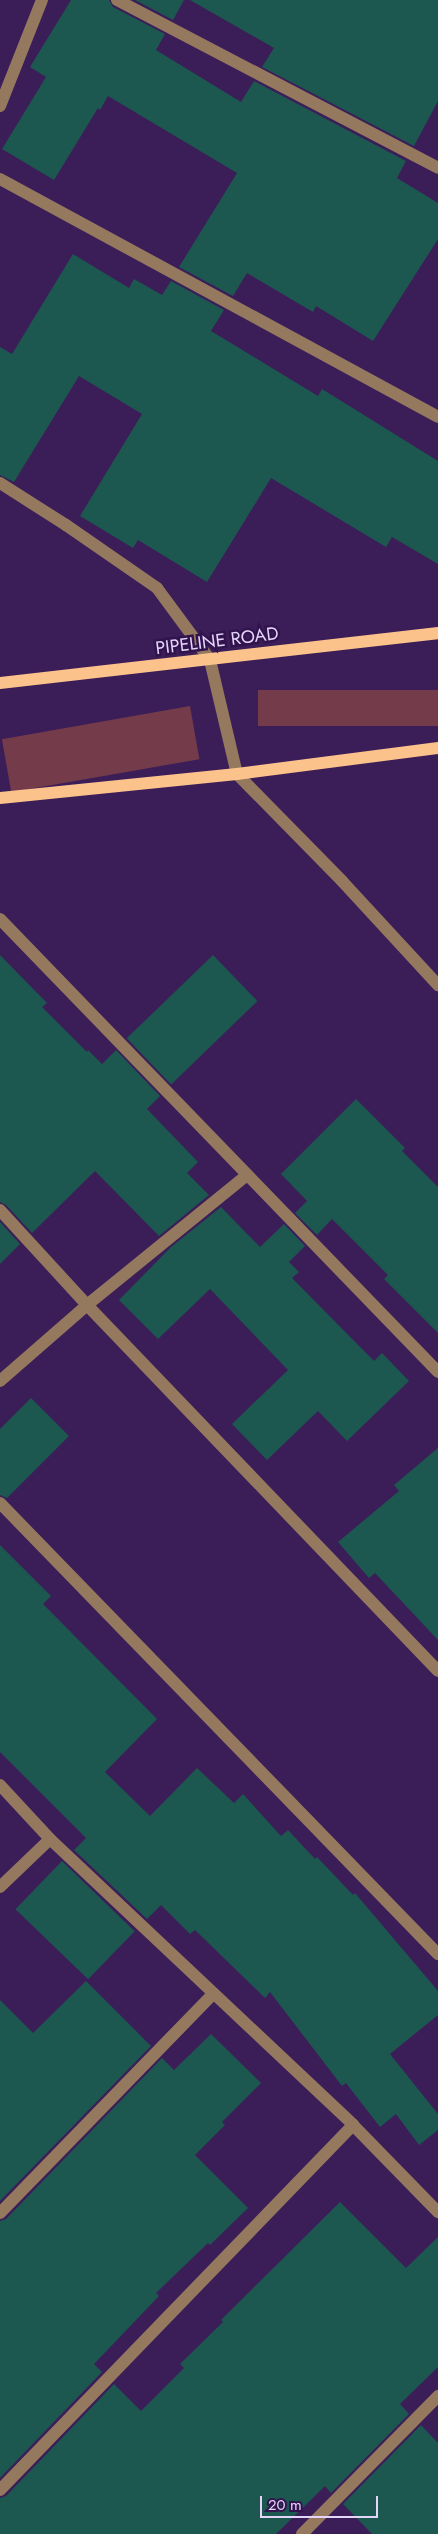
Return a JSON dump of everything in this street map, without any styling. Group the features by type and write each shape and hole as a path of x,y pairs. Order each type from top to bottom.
{"main road":[{"name":"PIPELINE ROAD","path":"0,683 438,633"},
{"path":"0,798 237,774 438,748"}],"street":[{"path":"0,106 42,0"},
{"path":"118,0 438,168"},
{"path":"0,179 438,417"},
{"path":"0,483 66,525 157,588 210,660 237,774 342,881 438,985"},
{"path":"0,919 438,1372"},
{"path":"0,1381 87,1305 247,1175"},
{"path":"0,1210 87,1305 438,1672"},
{"path":"0,1503 438,1954"},
{"path":"0,1785 50,1839 212,1994 353,2125 438,2212"},
{"path":"0,1888 50,1839"},
{"path":"0,2213 212,1994"},
{"path":"0,2490 353,2125"},
{"path":"302,2534 438,2396"}],"shaded area":[{"path":"258,690 438,690 438,726 258,726"},
{"path":"190,706 199,759 11,792 2,739"}],"building":[{"path":"71,0 109,0 113,7 165,34 156,50 241,102 254,81 406,161 397,178 438,203 438,239 373,341 316,306 313,312 247,273 233,296 179,267 237,173 108,96 100,110 98,108 54,180 2,149 46,77 30,67"},
{"path":"135,0 184,0 173,20"},
{"path":"190,0 438,0 438,101 414,146 262,67 274,48"},
{"path":"73,254 129,288 134,279 162,295 171,281 224,310 211,331 318,396 322,389 438,461 438,564 392,537 386,547 271,478 207,582 138,540 133,548 80,516 142,414 79,376 14,482 0,475 0,347 12,354"},
{"path":"0,955 47,1003 42,1007 87,1052 88,1050 102,1064 116,1050 160,1096 147,1109 198,1162 187,1173 209,1195 159,1236 95,1171 32,1233 6,1205 0,1202"},
{"path":"213,955 257,1001 171,1084 127,1038"},
{"path":"356,1099 405,1148 402,1151 438,1187 438,1333 384,1279 388,1275 332,1219 317,1235 295,1213 307,1201 281,1174"},
{"path":"221,1207 260,1247 284,1224 305,1246 289,1262 299,1272 292,1278 374,1361 382,1353 409,1381 347,1441 318,1411 267,1460 232,1424 288,1370 210,1289 158,1339 119,1300 171,1247"},
{"path":"0,1222 20,1244 0,1264"},
{"path":"31,1398 69,1436 7,1498 0,1495 0,1429"},
{"path":"438,1448 438,1640 375,1573 369,1578 338,1542 399,1491 394,1485"},
{"path":"0,1545 51,1596 43,1604 157,1719 105,1772 150,1816 197,1768 234,1803 243,1794 281,1836 288,1830 353,1895 355,1893 438,1991 438,2015 390,2054 438,2114 438,2130 419,2145 396,2114 380,2127 346,2083 342,2086 270,1992 265,1998 195,1930 190,1934 161,1905 147,1919 74,1850 86,1838 0,1752"},
{"path":"62,1861 135,1931 88,1979 15,1909"},
{"path":"86,1981 151,2046 0,2201 0,2000 33,2033"},
{"path":"211,2034 261,2083 222,2122 225,2125 195,2155 248,2208 156,2293 159,2296 94,2364 102,2372 0,2478 0,2221 6,2219 162,2058 174,2070"},
{"path":"340,2202 406,2268 438,2237 438,2367 400,2404 409,2414 331,2493 325,2486 276,2534 0,2534 0,2498 6,2496 114,2384 141,2411 184,2368 180,2364 223,2322 221,2320"},
{"path":"421,2425 438,2443 438,2534 372,2534 343,2504"}]}
